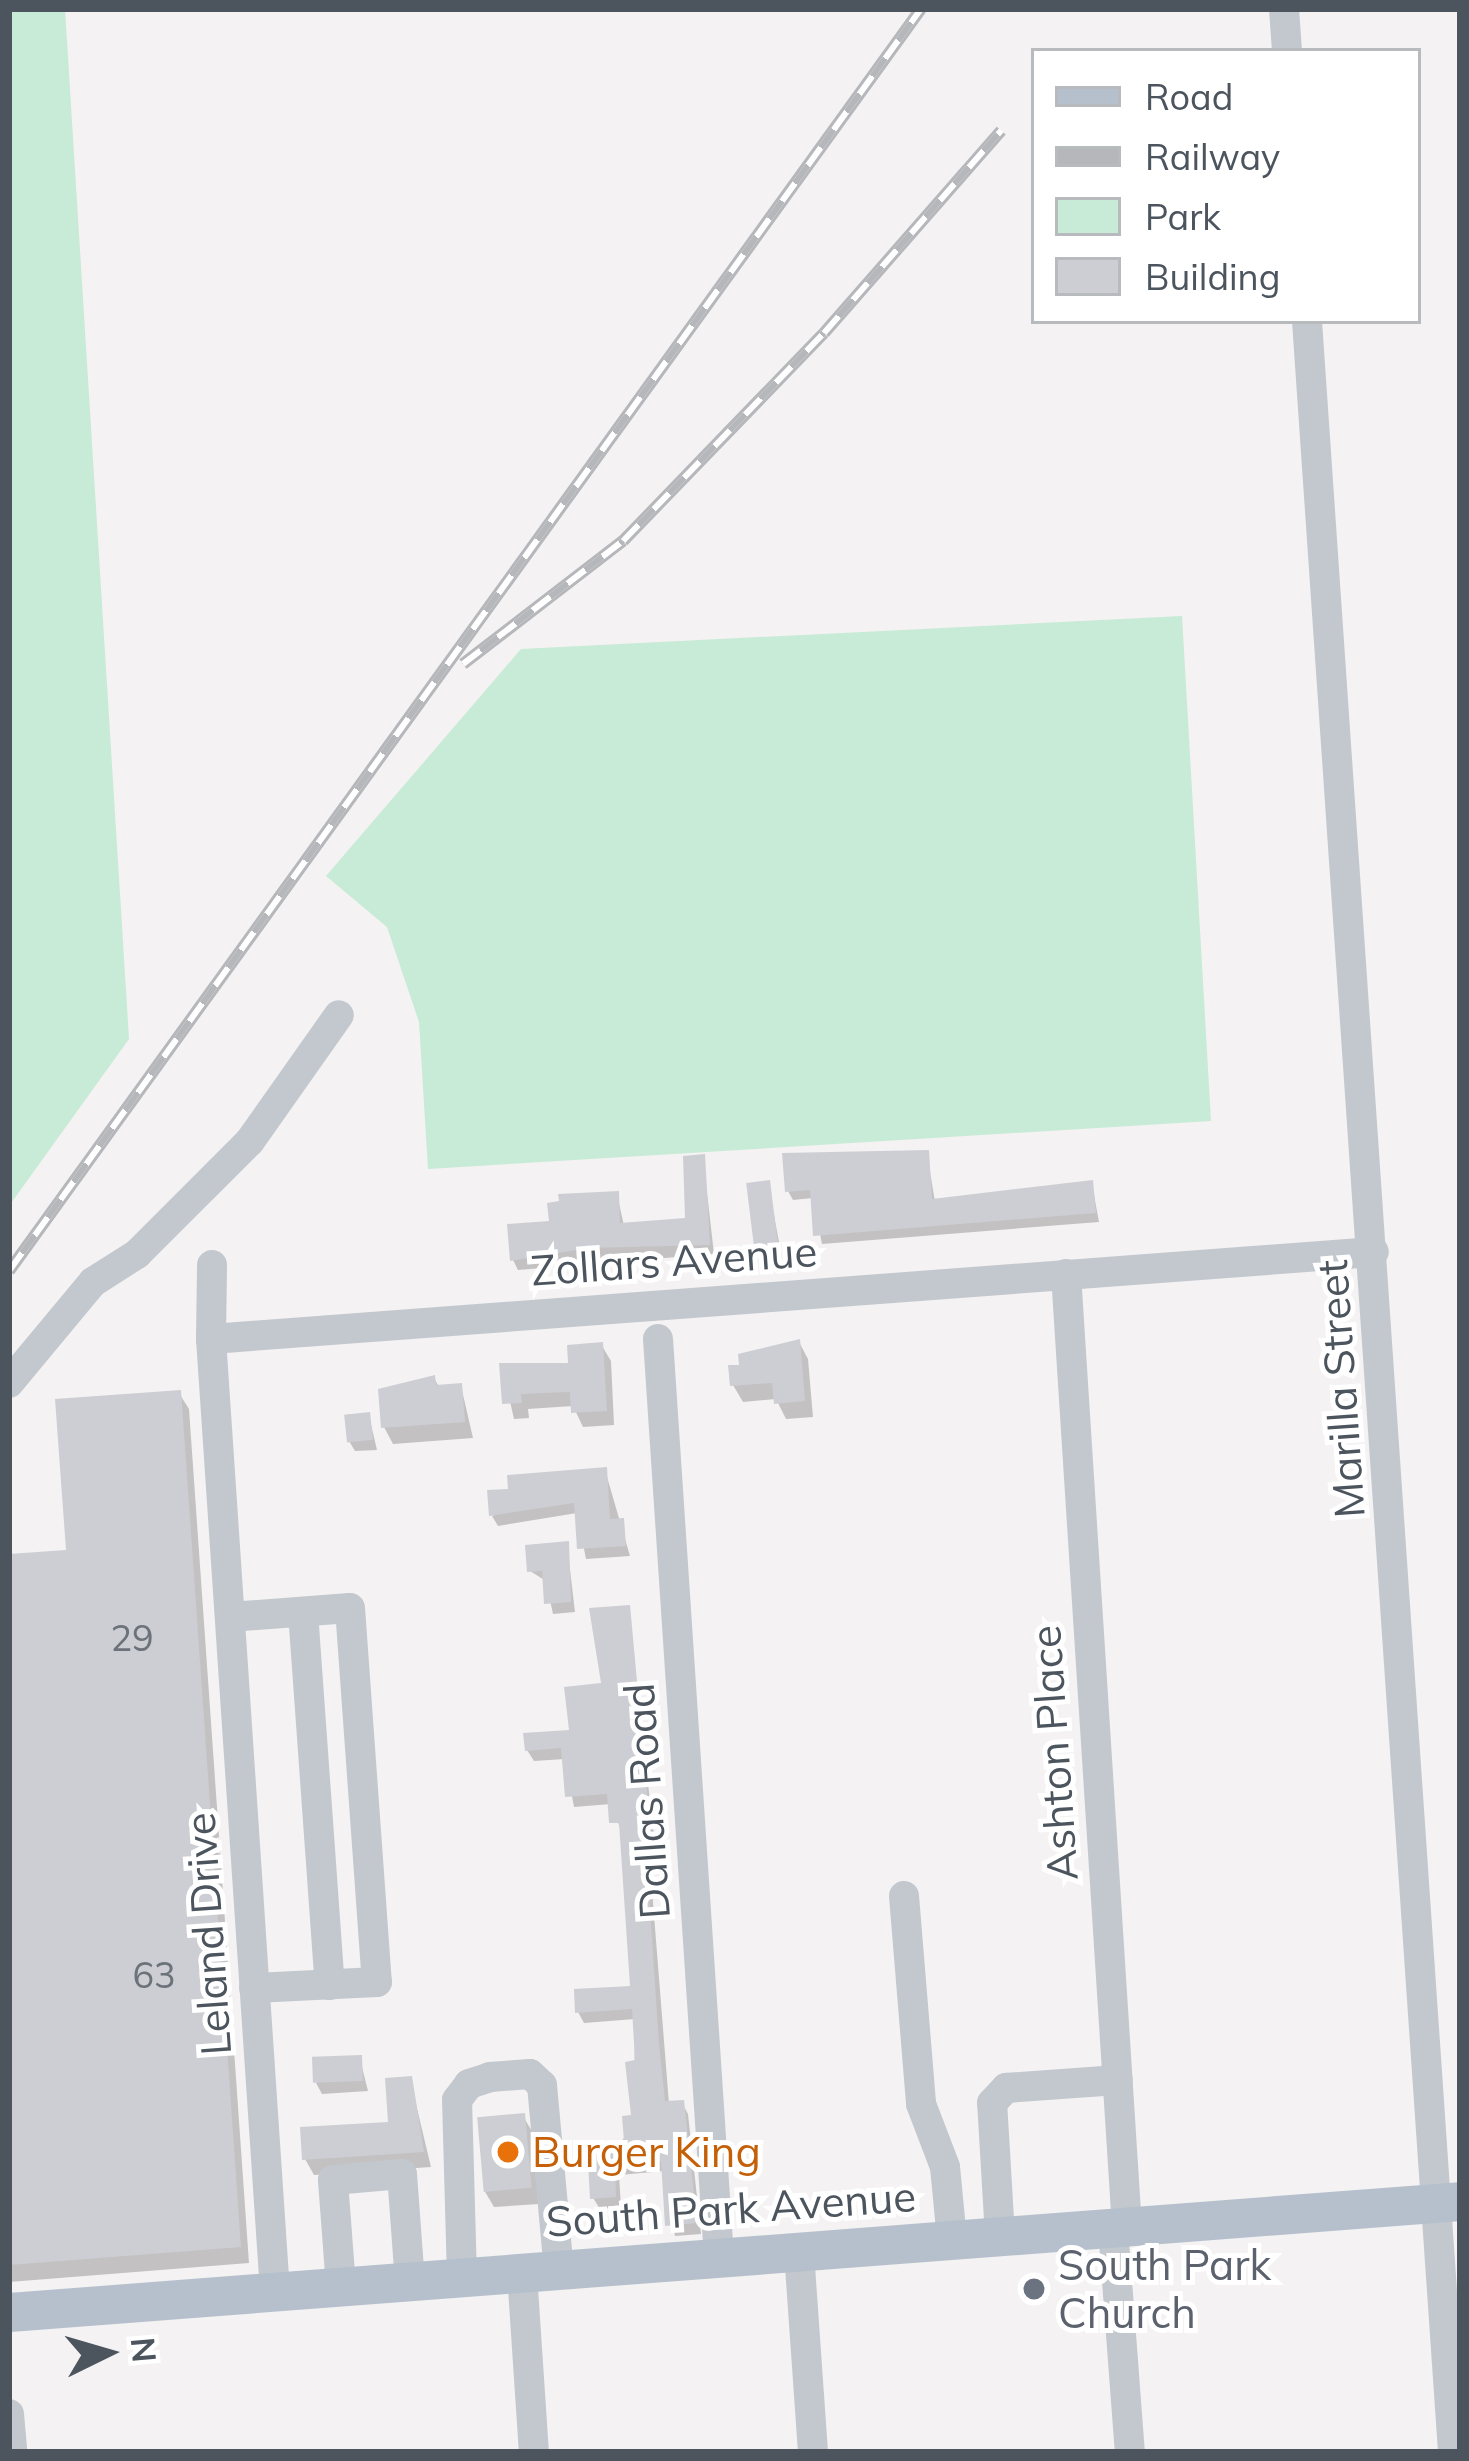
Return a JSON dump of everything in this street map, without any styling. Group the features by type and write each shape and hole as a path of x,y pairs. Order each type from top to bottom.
{"main road":[{"name":"South Park Avenue","path":"9,2312 1448,2202"}],"street":[{"path":"1284,9 1287,48"},
{"name":"Marilla Street","path":"1307,324 1374,1252 1446,2143 1453,2452"},
{"path":"9,1383 92,1282 136,1254 250,1141 339,1016"},
{"name":"Zollars Avenue","path":"212,1339 1374,1252"},
{"path":"212,1265 212,1339"},
{"name":"Ashton Place","path":"1066,1274 1118,2080 1130,2452"},
{"name":"Leland Drive","path":"212,1339 274,2292"},
{"name":"Dallas Road","path":"658,1339 718,2258"},
{"path":"230,1617 350,1608 376,1982 254,1988"},
{"path":"303,1612 330,1984"},
{"path":"904,1897 921,2104 945,2167 952,2240"},
{"path":"462,2278 457,2099 469,2084 530,2074 542,2085 534,2452"},
{"path":"1000,2236 992,2103 1006,2088 1118,2080"},
{"path":"341,2287 333,2180 402,2174 410,2282"},
{"path":"799,2252 813,2452"},
{"path":"9,2414 12,2452"}],"green space":[{"path":"9,9 65,9 129,1039 9,1206"},
{"path":"1182,616 1211,1121 428,1169 419,1022 387,927 326,876 521,649"}],"building":[{"path":"929,1150 932,1199 1093,1180 1096,1213 813,1236 810,1190 785,1192 782,1153"},
{"path":"705,1154 710,1245 589,1248 510,1261 507,1224 549,1221 547,1203 559,1201 558,1194 619,1191 620,1223 685,1218 683,1156"},
{"path":"770,1180 778,1247 754,1250 746,1183"},
{"path":"800,1339 805,1401 774,1404 772,1383 730,1386 728,1365 739,1365 738,1354"},
{"path":"603,1342 607,1411 571,1413 570,1392 521,1394 522,1403 502,1404 499,1363 568,1363 567,1345"},
{"path":"435,1375 436,1385 462,1383 465,1422 381,1428 378,1389"},
{"path":"181,1390 241,2247 9,2265 9,1554 66,1550 55,1399"},
{"path":"370,1412 373,1440 347,1443 344,1415"},
{"path":"607,1467 610,1519 624,1518 626,1546 577,1549 574,1503 489,1516 487,1490 508,1489 507,1475"},
{"path":"569,1541 571,1602 544,1604 542,1571 527,1572 525,1545"},
{"path":"630,1605 651,1834 658,1833 659,1851 648,1852 647,1864 665,2101 684,2100 697,2223 665,2226 661,2161 615,2165 616,2197 590,2199 587,2143 624,2141 622,2116 631,2115 625,2062 635,2060 632,2009 575,2013 574,1989 630,1986 619,1823 609,1823 607,1794 565,1797 561,1748 525,1751 523,1733 569,1730 564,1687 601,1683 589,1608"},
{"path":"362,2055 363,2081 313,2083 312,2057"},
{"path":"412,2076 424,2152 302,2160 300,2127 388,2122 385,2078"},
{"name":"Burger King","path":"525,2113 532,2188 484,2192 477,2117"}],"railway":[{"path":"9,1271 921,9"},
{"path":"463,664 623,541 824,333 1001,131"}],"place":[{"name":"Burger King","path":"508,2152"},
{"name":"South Park Church","path":"1034,2289"}]}
